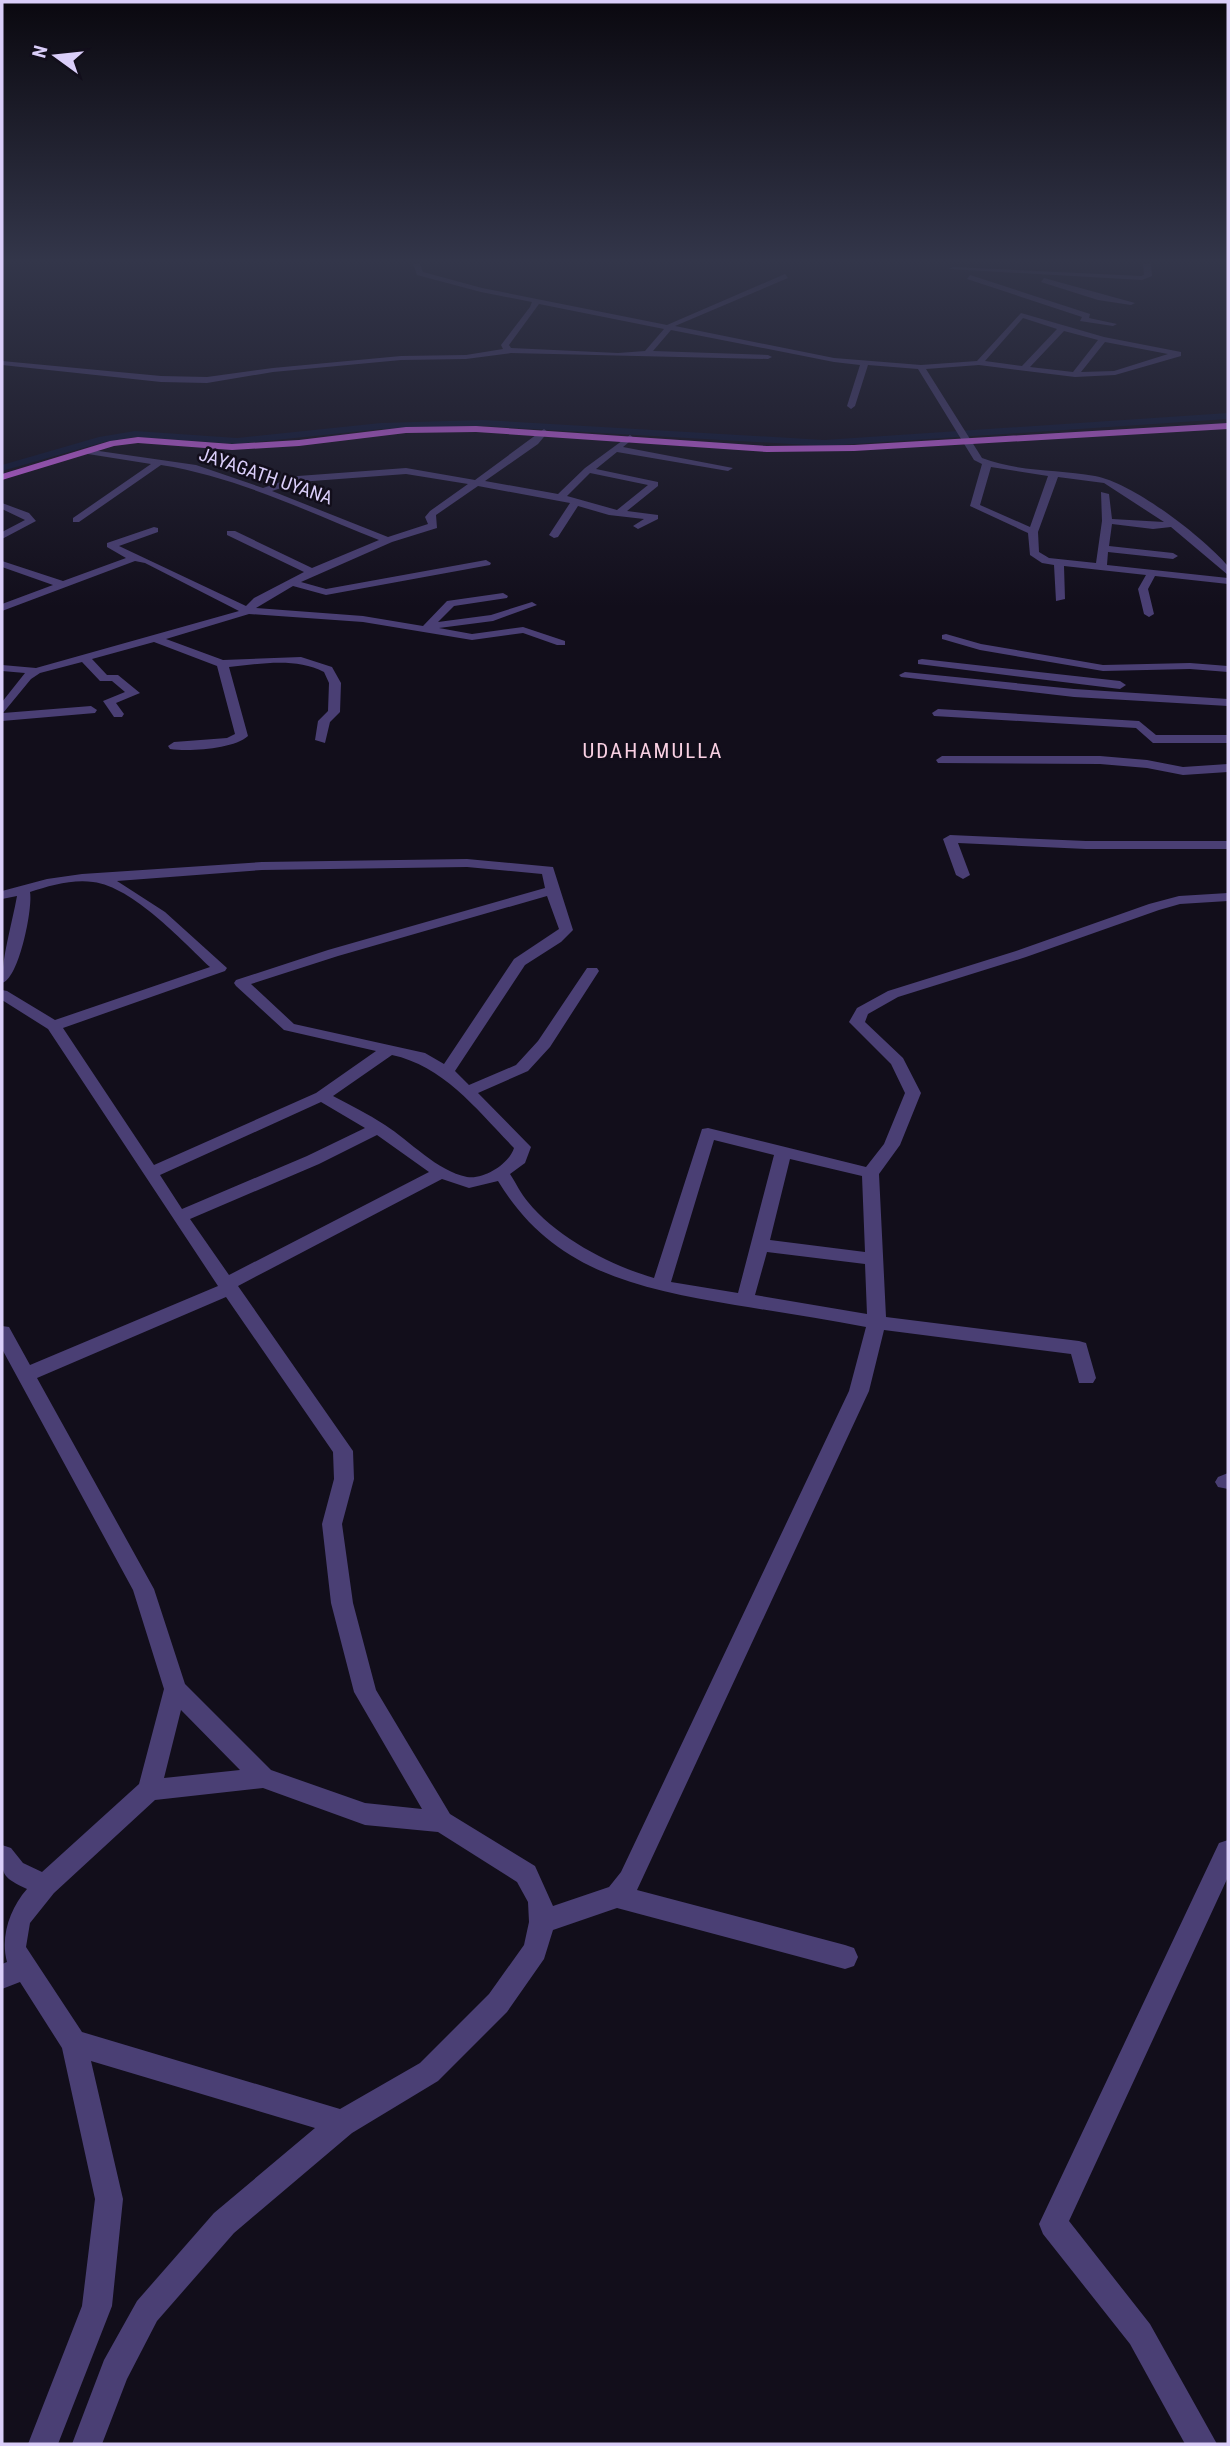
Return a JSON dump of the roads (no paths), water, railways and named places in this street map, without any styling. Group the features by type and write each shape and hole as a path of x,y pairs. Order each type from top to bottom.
{"main road":[{"path":"2,477 113,443 138,440 232,447 299,443 406,430 476,429 767,449 1228,426"}],"street":[{"path":"153,378 219,378"},
{"path":"851,407 860,378"},
{"path":"929,378 979,460 987,464 1115,483 1207,549 1228,572"},
{"path":"247,611 258,600 289,582 388,540 433,526 430,517 433,513 544,432"},
{"path":"559,497 588,470 630,438"},
{"path":"616,449 728,468"},
{"name":"JAYAGATH UYANA","path":"88,451 196,468 264,491 388,540"},
{"path":"76,520 160,462"},
{"path":"987,464 975,506 1032,532"},
{"path":"588,470 655,484 619,513"},
{"path":"264,491 298,480 406,471 559,497 619,513 655,517 638,526"},
{"path":"1054,473 1048,496 1032,532 1034,553 1046,561 1228,581"},
{"path":"1101,568 1107,521 1104,494"},
{"path":"554,535 576,502"},
{"path":"2,507 26,514 31,521 2,537"},
{"path":"1107,521 1153,526 1172,524"},
{"path":"153,530 111,545 247,611"},
{"path":"230,533 312,572"},
{"path":"1103,548 1173,556"},
{"path":"2,608 134,558"},
{"path":"289,582 326,592 486,563"},
{"path":"2,564 61,584"},
{"path":"1059,564 1060,599"},
{"path":"1149,614 1143,589 1152,573"},
{"path":"423,626 451,603 503,596"},
{"path":"423,626 493,618 532,605"},
{"path":"2,668 36,671 86,659 247,611 363,619 423,626 472,637 523,630 561,643"},
{"path":"946,637 980,647 1103,668 1190,666 1228,669"},
{"path":"156,639 222,664 313,661 328,669 335,680 334,712 324,721 321,740"},
{"path":"86,659 104,679 114,677 134,693 109,701 118,714"},
{"path":"922,662 1159,690 1228,693"},
{"path":"174,746 229,742 242,736 222,664"},
{"path":"2,710 27,677 36,671"},
{"path":"905,676 1124,697 1228,703"},
{"path":"2,717 91,710"},
{"path":"937,713 1139,725 1153,739 1228,739"},
{"path":"942,760 1100,760 1147,764 1184,771 1228,768"},
{"path":"963,875 950,839 1086,845 1228,845"},
{"path":"2,895 57,882 262,866 467,863 548,870 551,890 566,930 561,937 528,952 519,962 447,1072"},
{"path":"94,878 134,895 168,921 220,968 242,983 289,1027 419,1056 447,1072 523,1147 519,1159 501,1174 482,1182 465,1182 442,1172 379,1128 322,1096"},
{"path":"2,979 15,950 24,896 22,890"},
{"path":"242,983 333,953 551,890"},
{"path":"542,1922 617,1896 630,1880 859,1391 877,1322 870,1174 892,1145 913,1093 904,1069 881,1044 863,1032 858,1022 862,1011 892,994 1021,954 1154,907 1179,900 1228,897"},
{"path":"54,1026 220,968"},
{"path":"469,1091 522,1068 544,1044 592,971"},
{"path":"2,994 54,1026 179,1217 343,1451 344,1479 332,1524 342,1603 365,1692 442,1822"},
{"path":"151,1173 322,1096 390,1049"},
{"path":"179,1217 313,1160 379,1128"},
{"path":"661,1286 708,1133 870,1174"},
{"path":"745,1300 783,1152"},
{"path":"27,1374 228,1286 442,1172"},
{"path":"501,1174 522,1207 553,1234 591,1260 626,1276 661,1286 877,1322 1039,1345 1079,1348 1086,1378"},
{"path":"760,1245 874,1259"},
{"path":"2,1332 143,1589 175,1689 263,1778"},
{"path":"43,2444 97,2306 109,2199 74,2043 13,1972 13,1949 18,1918 45,1885 149,1790 175,1689"},
{"path":"87,2444 115,2371 147,2311 224,2223 342,2123 429,2072 498,2003 535,1950 542,1922 540,1901 526,1874 442,1822 365,1814 263,1778 149,1790"},
{"path":"2,1856 14,1871 45,1885"},
{"path":"1202,2444 1140,2334 1053,2224 1227,1860"},
{"path":"617,1896 845,1957"},
{"path":"74,2043 342,2123"}],"waterway":[{"path":"2,468 103,439 135,434 237,441 381,426 483,423 824,443 1228,416"}],"district":[{"name":"UDAHAMULLA","path":"653,751"}]}
